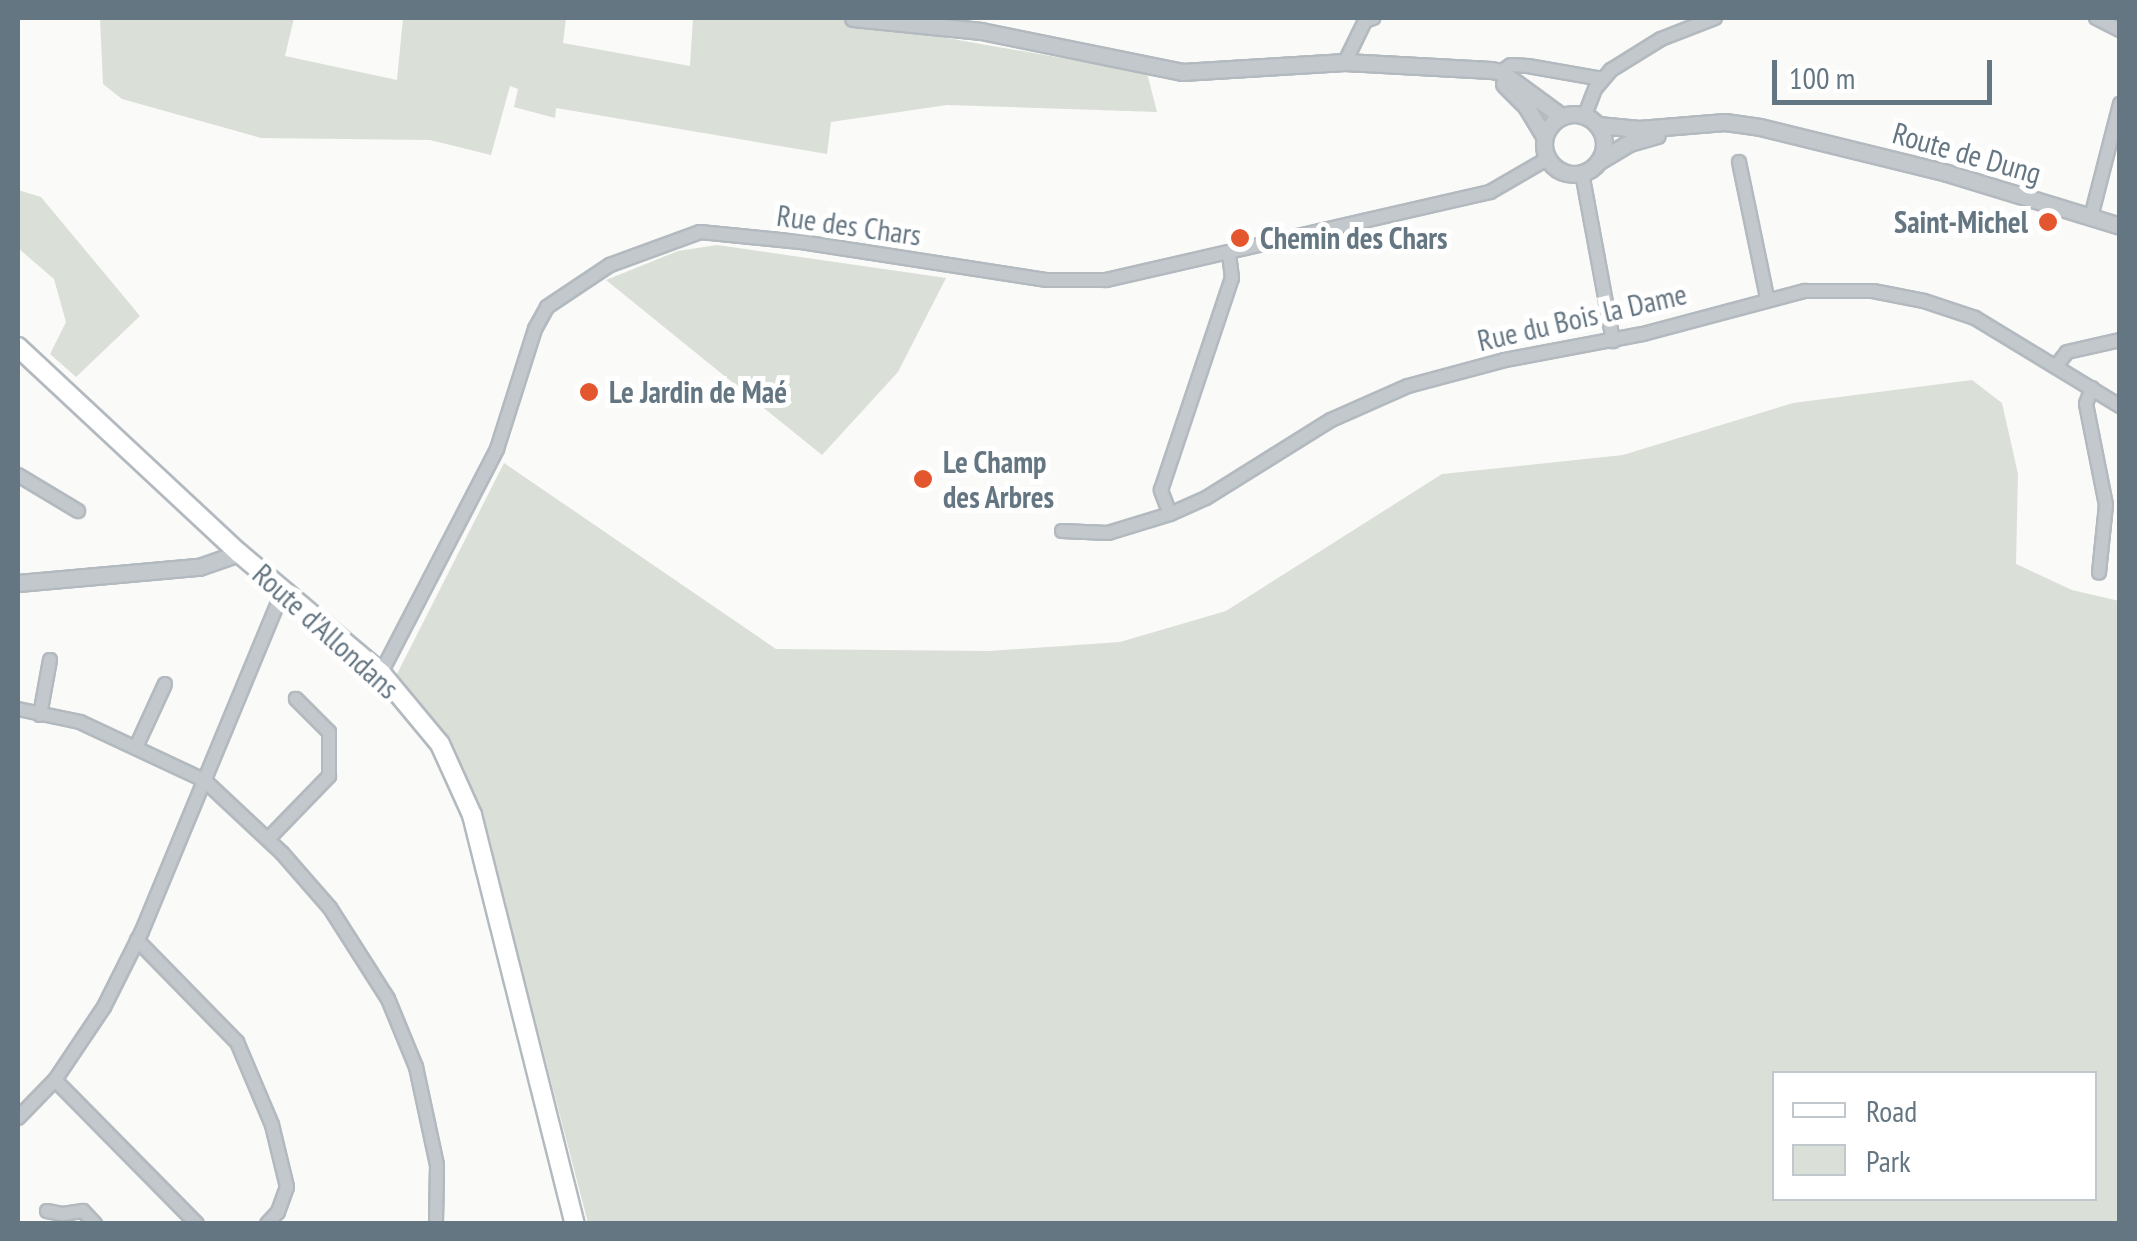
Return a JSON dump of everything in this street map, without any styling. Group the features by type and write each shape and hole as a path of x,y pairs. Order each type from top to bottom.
{"main road":[{"name":"Route d'Allondans","path":"18,347 240,553 381,674 440,744 472,815 574,1224"}],"street":[{"path":"854,18 981,31 1182,72 1344,62 1422,63 1501,72 1561,116 1591,120 1603,136 1599,161 1582,173 1568,174 1547,159 1544,136 1516,96 1482,70"},
{"path":"1344,62 1365,22 1373,18"},
{"path":"1591,120 1602,79 1661,39 1715,18"},
{"path":"2096,18 2120,30"},
{"path":"1501,72 1512,65 1528,66 1602,79"},
{"path":"2091,218 2120,104"},
{"path":"1544,136 1561,116"},
{"name":"Route de Dung","path":"1591,120 1680,128"},
{"name":"Route de Dung","path":"1599,161 1629,143 1680,128 1725,122 1947,173 2120,226"},
{"name":"Rue des Chars","path":"381,674 497,449 535,329 547,307 610,265 700,232 801,242 1047,280 1106,280 1490,192 1547,159"},
{"path":"1740,162 1767,297"},
{"path":"1582,173 1613,341"},
{"path":"1170,514 1161,490 1232,278 1229,254"},
{"name":"Rue du Bois la Dame","path":"1062,531 1108,534 1170,514 1206,498 1332,420 1408,386 1505,360 1613,341 1767,297 1805,291 1873,291 1924,300 1975,318 2057,364 2120,406"},
{"path":"2057,364 2067,352 2120,340"},
{"path":"2092,388 2086,404 2106,505 2099,573"},
{"path":"18,475 78,511"},
{"path":"18,583 199,566 240,553"},
{"path":"18,1118 55,1080 104,1007 137,940 283,591"},
{"path":"40,715 50,660"},
{"path":"138,745 165,684"},
{"path":"268,839 330,776 330,732 296,699"},
{"path":"18,709 80,722 138,745 204,780 268,839 330,908 388,998 416,1067 433,1142 436,1224"},
{"path":"137,940 237,1042 272,1125 287,1187 278,1212 268,1224"},
{"path":"55,1080 197,1224"},
{"path":"47,1211 82,1211 95,1224"}],"green space":[{"path":"100,18 294,18 285,56 397,80 403,18 566,18 563,43 690,66 693,18 922,18 924,34 1147,73 1157,112 947,105 831,122 827,154 556,108 555,118 514,107 518,89 510,86 491,155 430,140 261,138 122,99 103,84"},
{"path":"18,190 41,197 140,316 76,377 50,354 66,322 54,279 18,248"},
{"path":"717,245 946,278 898,372 822,455 606,280 678,251"},
{"path":"1972,380 2002,403 2018,474 2016,564 2072,590 2119,601 2119,1223 588,1223 478,802 454,752 396,676 504,463 776,649 989,651 1120,642 1226,611 1442,474 1623,455 1793,403"}],"place":[{"name":"Saint-Michel","path":"2048,222"},
{"name":"Chemin des Chars","path":"1240,238"},
{"name":"Le Jardin de Maé","path":"589,392"},
{"name":"Le Champ des Arbres","path":"923,479"}]}
